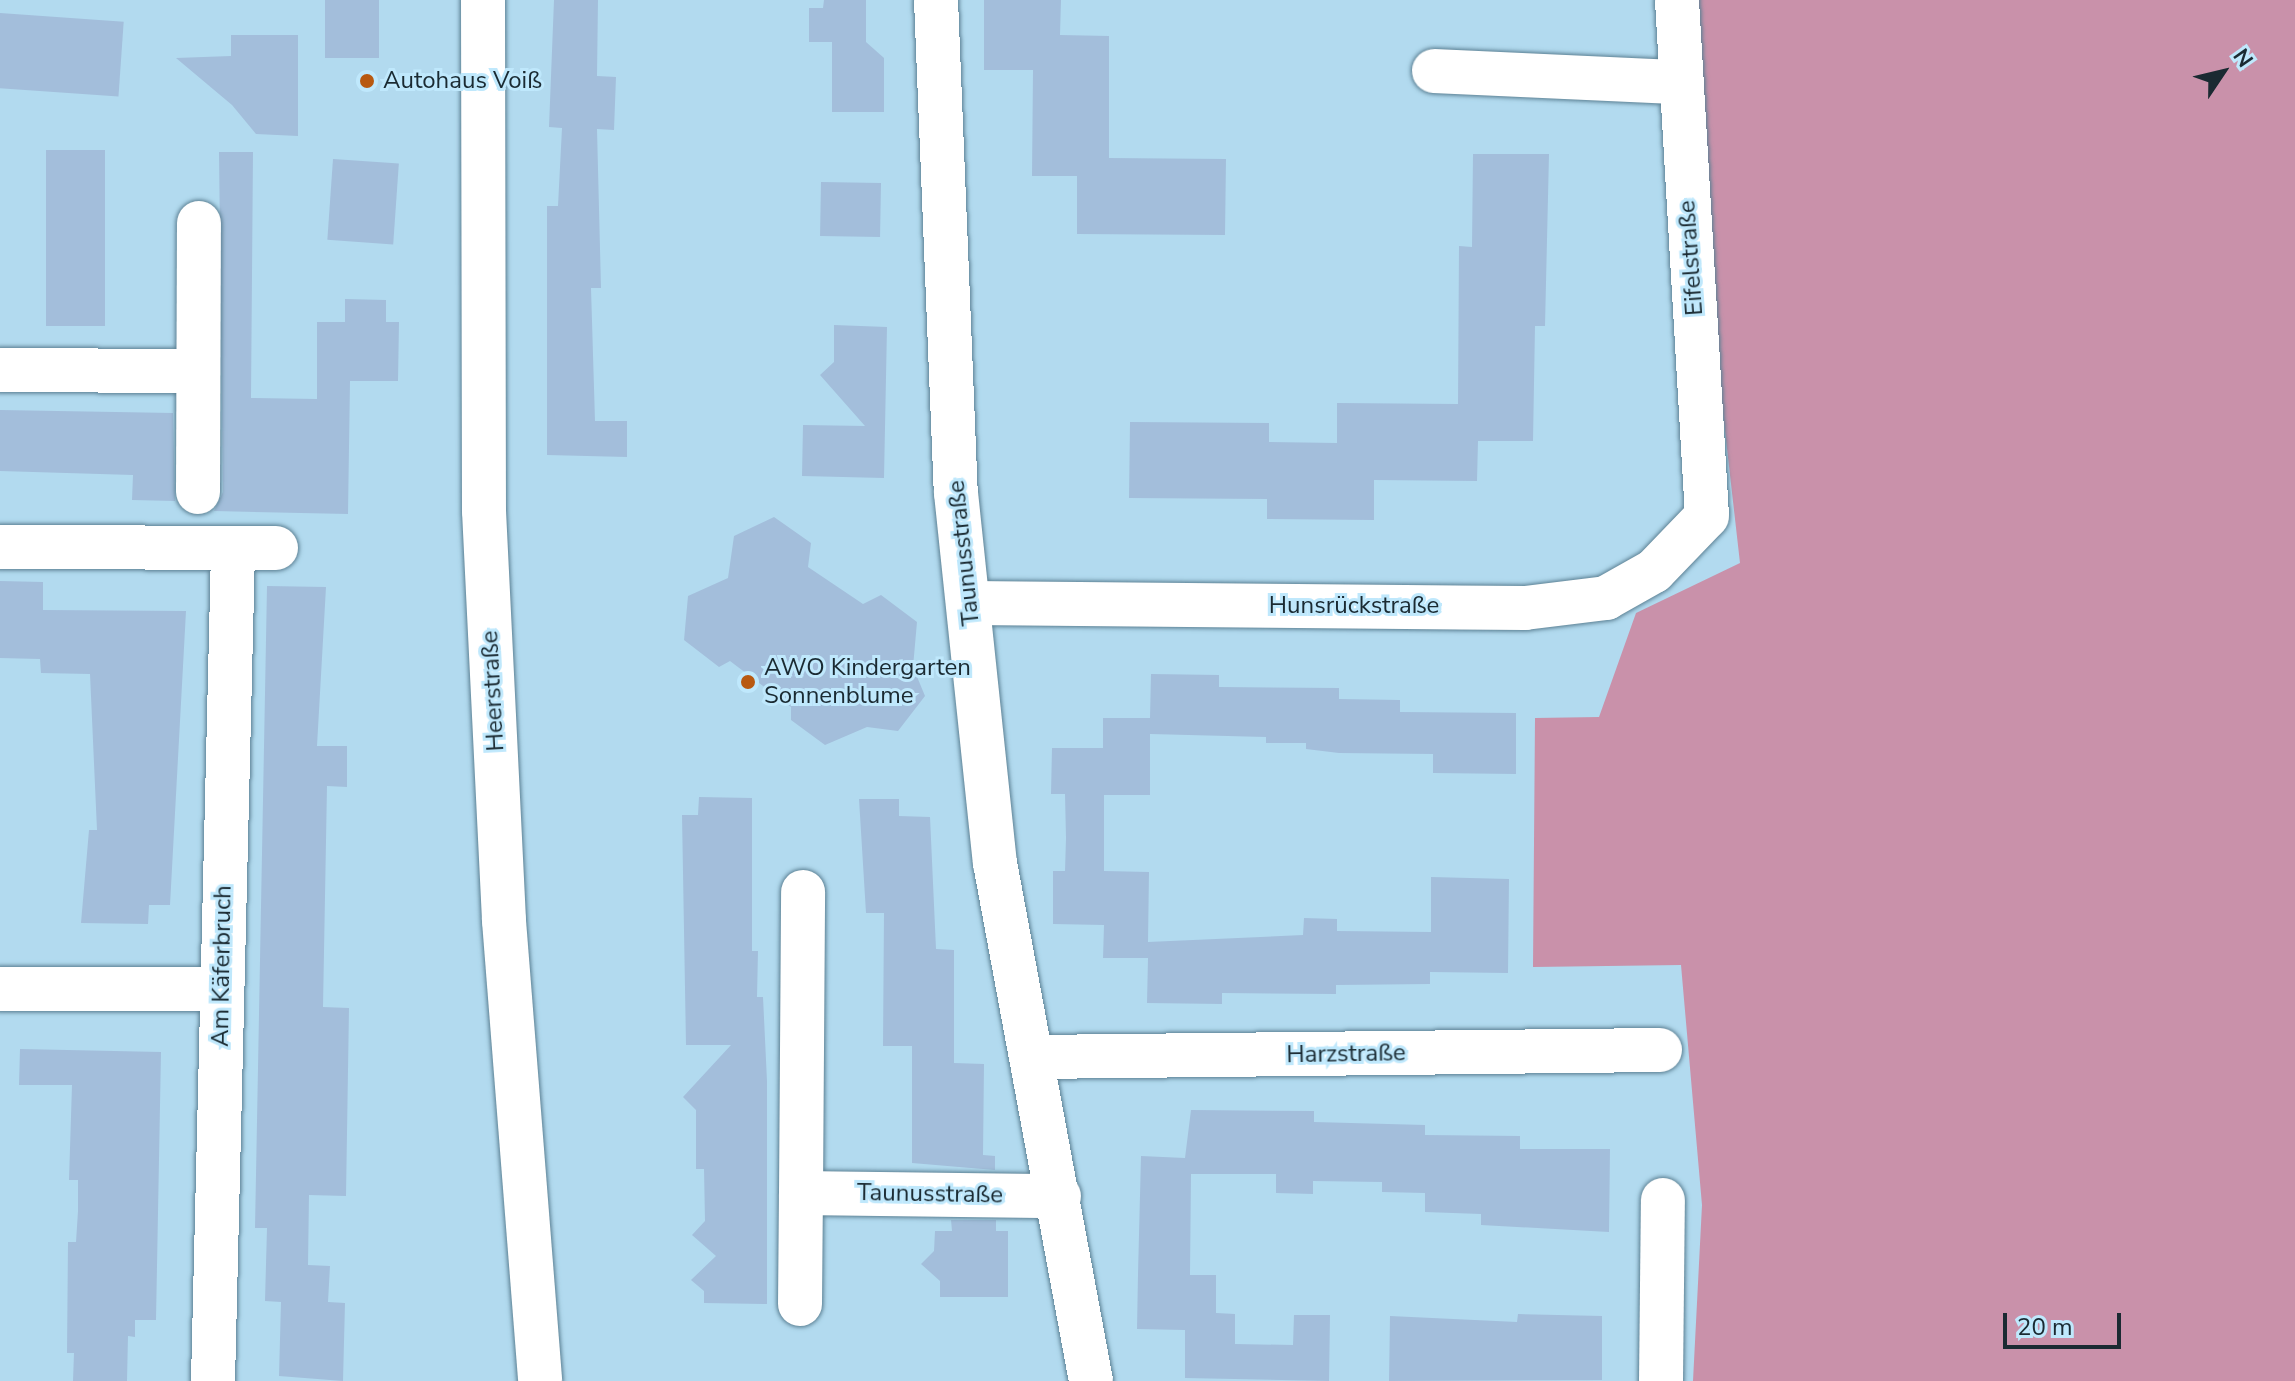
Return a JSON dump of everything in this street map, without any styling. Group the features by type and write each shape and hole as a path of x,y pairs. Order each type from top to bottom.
{"street":[{"name":"Heerstraße","path":"483,0 484,511 504,921 540,1381"},
{"name":"Taunusstraße","path":"936,0 956,493 995,863 1091,1381"},
{"name":"Eifelstraße","path":"1677,0 1707,516"},
{"path":"1434,71 1680,82"},
{"path":"198,492 199,223"},
{"path":"0,370 197,371"},
{"name":"Hunsrückstraße","path":"970,603 1525,608 1606,598 1654,571 1707,516"},
{"name":"Am Käferbruch","path":"0,547 255,550 221,989 213,1381"},
{"path":"800,1304 803,892"},
{"path":"0,989 221,989"},
{"name":"Harzstraße","path":"1033,1057 1660,1050"},
{"name":"Taunusstraße","path":"801,1193 1059,1196"},
{"path":"1661,1381 1663,1200"}],"shaded area":[{"path":"1690,0 2295,0 2295,1381 1693,1381 1702,1205 1681,965 1533,967 1535,718 1599,717 1636,613 1740,563 1697,184"}],"building":[{"path":"325,0 379,0 379,58 325,58"},
{"path":"554,0 598,0 597,76 616,77 614,130 597,129 601,288 591,288 595,421 627,421 627,457 547,455 547,206 558,206 562,128 549,127"},
{"path":"824,0 866,0 866,42 884,58 884,112 832,112 832,42 809,42 809,8 823,8"},
{"path":"984,0 1061,0 1060,35 1109,36 1109,158 1226,159 1225,235 1077,234 1077,176 1032,176 1033,70 984,70"},
{"path":"0,13 124,22 118,96 0,88"},
{"path":"231,35 298,35 298,136 256,134 232,105 176,58 231,56"},
{"path":"46,150 105,150 105,326 46,326"},
{"path":"219,152 253,152 251,398 317,399 317,322 345,322 345,299 386,300 386,322 399,322 398,381 350,381 348,514 214,511 223,492"},
{"path":"1473,154 1549,154 1545,326 1535,326 1533,441 1478,441 1477,481 1374,480 1374,520 1267,519 1267,499 1129,498 1130,422 1269,423 1269,442 1337,443 1337,403 1458,404 1459,246 1472,247"},
{"path":"333,159 399,164 393,244 327,240"},
{"path":"821,182 881,183 880,237 820,236"},
{"path":"834,325 887,327 884,478 802,476 803,425 865,426 820,375 834,362"},
{"path":"0,410 173,413 175,501 132,500 133,475 0,471"},
{"path":"774,517 811,543 808,567 863,604 881,595 917,622 913,667 925,696 898,731 867,727 825,745 791,720 791,707 730,661 719,667 684,640 688,596 728,578 734,536"},
{"path":"0,581 43,582 43,610 186,611 170,905 149,905 148,924 81,923 89,830 97,830 90,674 41,673 40,659 0,658"},
{"path":"267,586 326,587 317,746 347,746 347,787 327,786 323,1007 349,1008 346,1196 309,1195 308,1265 330,1266 328,1302 345,1303 343,1381 279,1376 281,1302 265,1301 267,1228 255,1228"},
{"path":"1151,674 1219,675 1219,687 1339,688 1339,699 1400,700 1400,712 1516,713 1516,774 1433,773 1433,754 1339,753 1306,749 1306,743 1266,743 1266,737 1150,734 1150,795 1104,795 1104,871 1149,872 1148,942 1303,935 1304,918 1337,919 1337,931 1431,932 1431,877 1509,879 1508,973 1430,972 1430,984 1336,985 1336,994 1222,993 1222,1004 1147,1003 1148,958 1103,958 1104,925 1053,924 1053,871 1065,871 1066,838 1065,794 1051,794 1052,748 1103,748 1103,718 1150,718"},
{"path":"699,797 752,798 752,951 758,951 757,997 763,997 767,1081 767,1304 704,1303 704,1291 691,1280 716,1256 692,1235 705,1221 704,1169 696,1169 696,1110 683,1097 731,1045 686,1045 682,815 698,815"},
{"path":"859,799 899,799 899,816 930,817 936,949 954,950 954,1063 984,1064 983,1155 995,1156 995,1170 912,1163 912,1046 883,1046 884,913 866,913"},
{"path":"20,1049 161,1052 156,1320 135,1320 135,1337 128,1336 127,1381 73,1381 74,1353 67,1353 68,1242 76,1242 78,1211 78,1180 69,1180 72,1085 19,1085"},
{"path":"1191,1110 1314,1111 1314,1122 1425,1125 1425,1135 1520,1136 1520,1149 1610,1149 1609,1232 1481,1225 1481,1214 1425,1212 1425,1193 1382,1192 1382,1182 1313,1181 1313,1194 1276,1193 1276,1174 1191,1174 1190,1275 1216,1275 1216,1313 1235,1314 1235,1344 1293,1345 1294,1315 1330,1315 1329,1381 1185,1378 1185,1330 1137,1329 1138,1274 1141,1156 1185,1158"},
{"path":"951,1220 996,1220 996,1231 1008,1231 1008,1297 940,1297 940,1281 921,1264 934,1251 935,1231 952,1231"},
{"path":"1518,1314 1602,1316 1602,1380 1389,1381 1390,1316 1517,1322"}],"place":[{"name":"Autohaus Voiß","path":"367,81"},
{"name":"AWO Kindergarten Sonnenblume","path":"748,682"}]}
